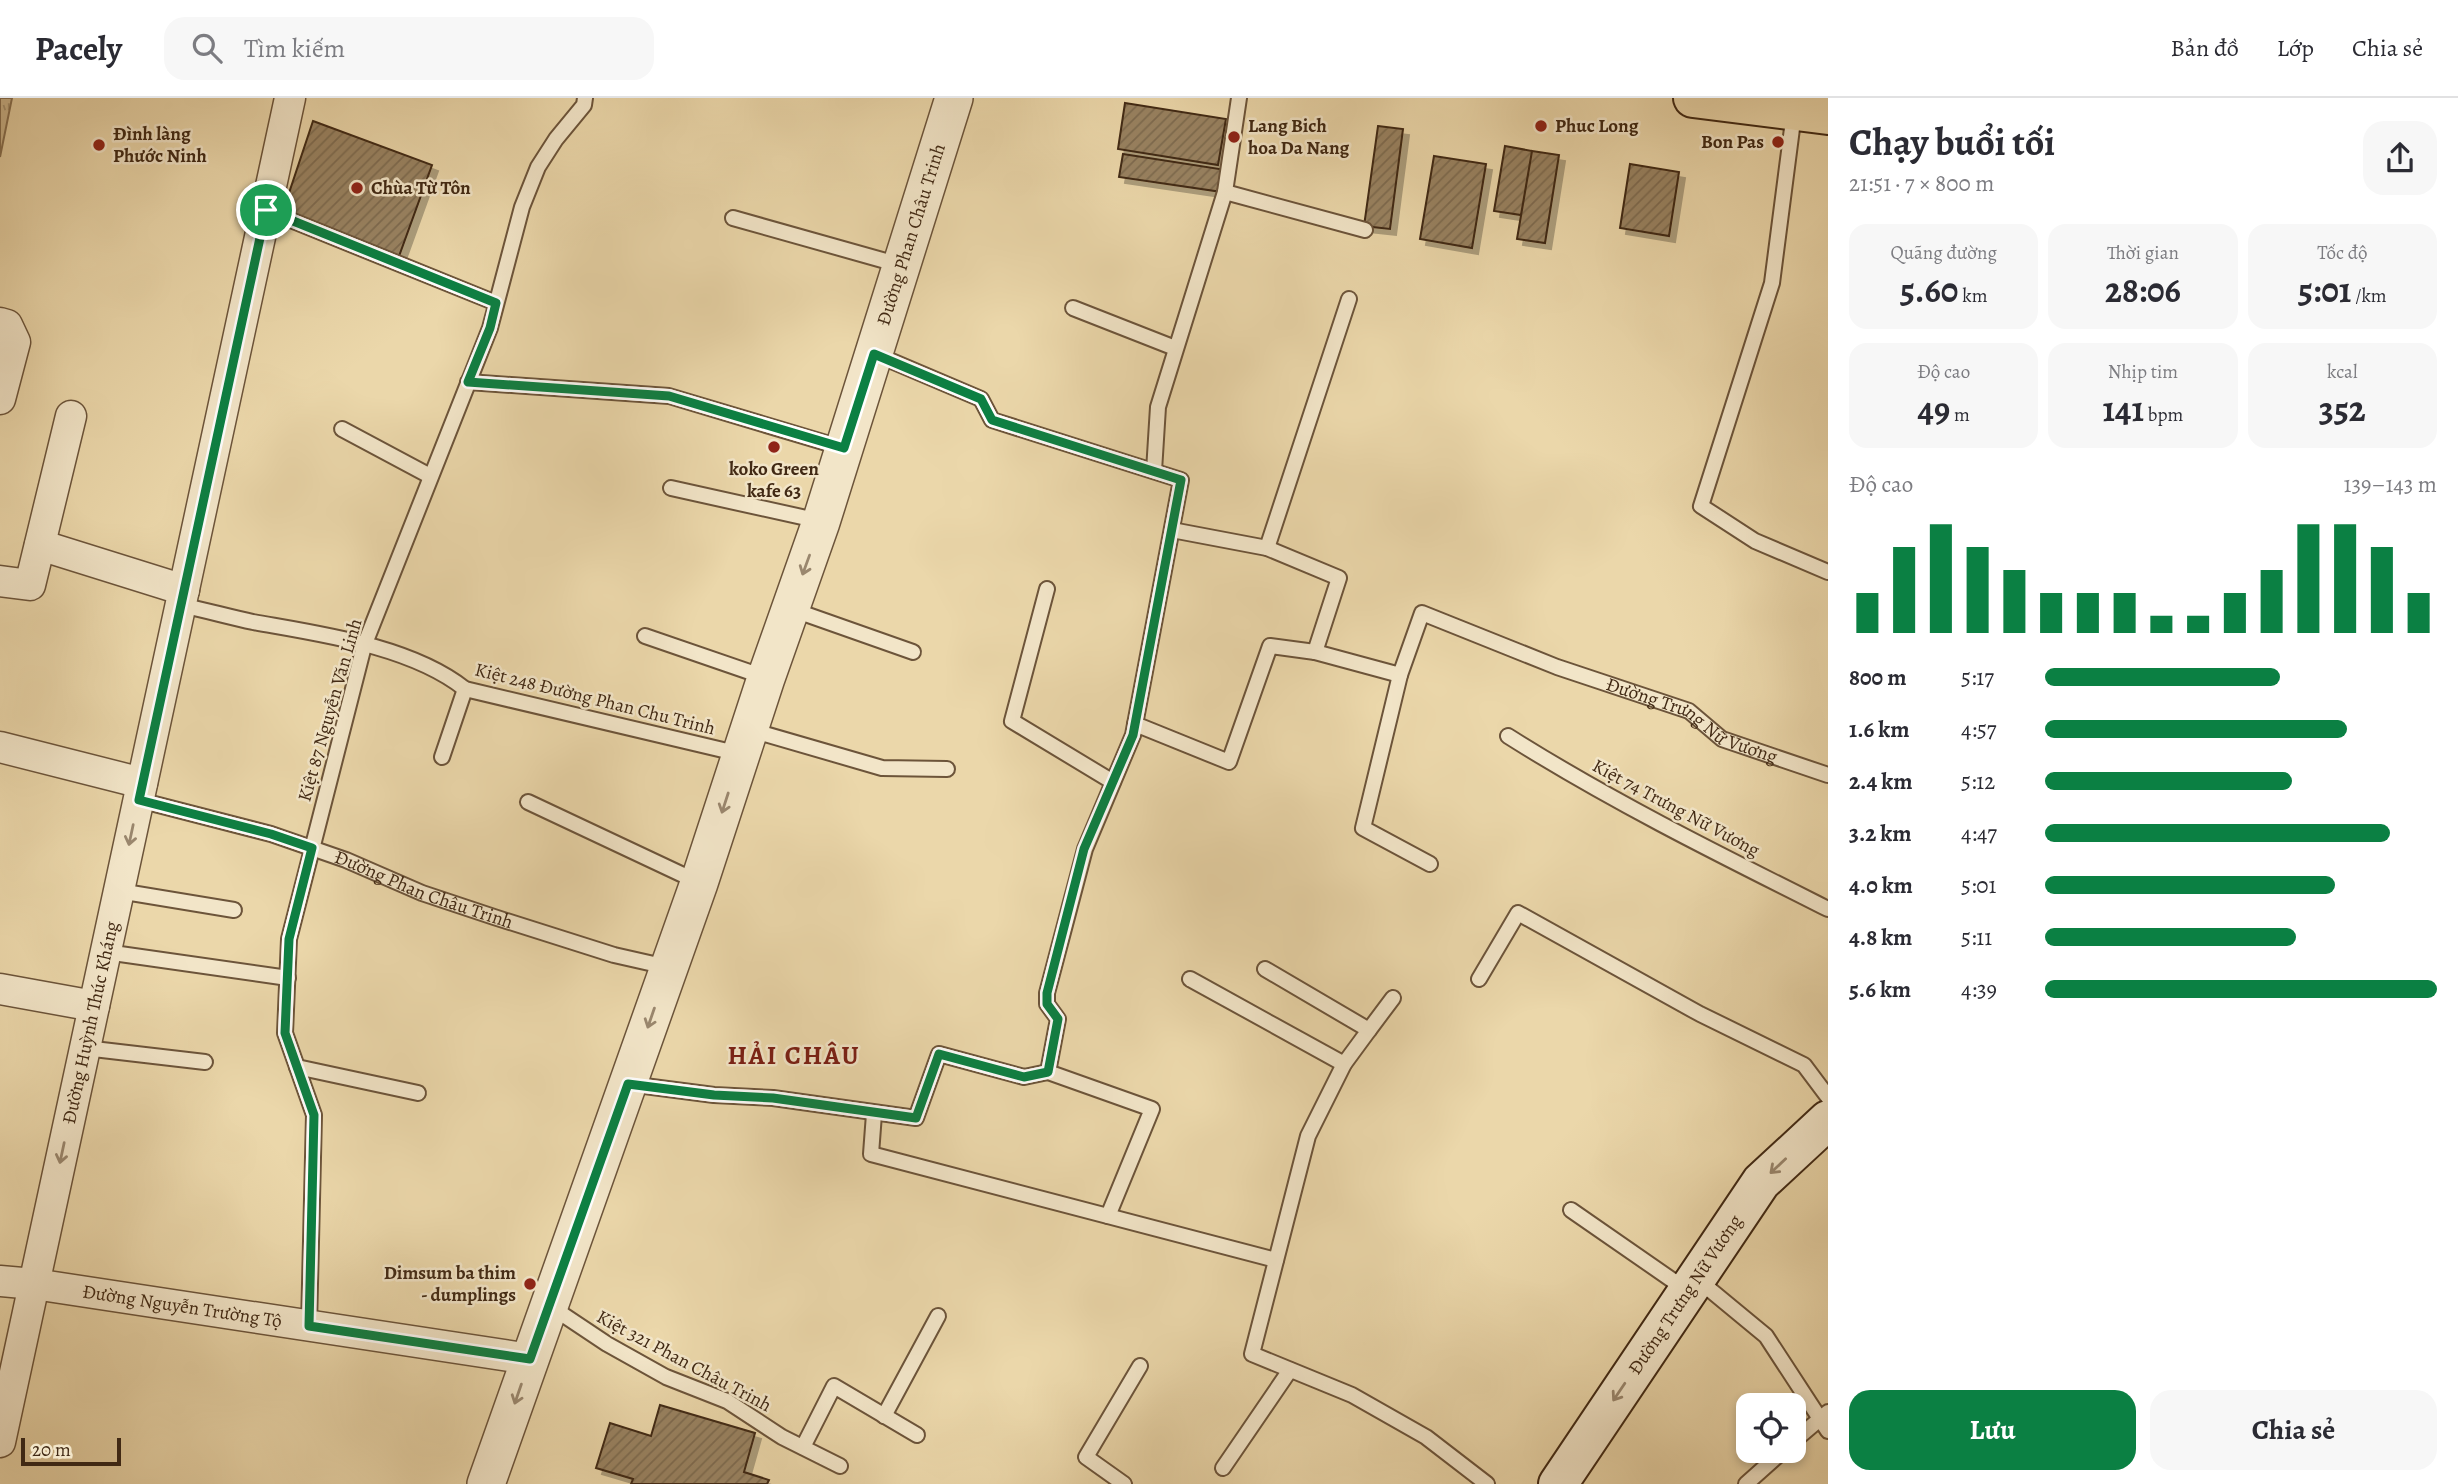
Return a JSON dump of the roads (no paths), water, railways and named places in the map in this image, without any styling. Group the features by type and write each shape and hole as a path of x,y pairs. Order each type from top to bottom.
{"main road":[{"path":"1692,98 1811,113"},
{"name":"Đường Trưng Nữ Vương","path":"1558,1484 1761,1182 1828,1120"}],"street":[{"name":"Đường Huỳnh Thúc Kháng","path":"0,1442 290,98"},
{"name":"Đường Phan Châu Trinh","path":"486,1484 699,883 766,678 821,522 954,98"},
{"path":"0,323 7,325 15,342 0,399"},
{"path":"0,581 30,585 71,416"},
{"path":"40,545 182,597"},
{"path":"0,747 140,791"},
{"path":"0,989 94,1006"},
{"name":"Đường Nguyễn Trường Tộ","path":"0,1281 530,1359"}],"lane":[{"name":"Kiệt 87 Nguyễn Văn Linh","path":"309,1326 314,1115 285,1033 289,939 364,646 490,328 522,207 538,167 556,139 584,105 585,98"},
{"path":"1154,471 1158,407 1225,192 1239,98"},
{"path":"1811,113 1772,283 1702,506 1755,541 1828,572"},
{"path":"1225,192 1366,230"},
{"path":"266,210 496,303"},
{"path":"733,218 902,265"},
{"path":"1266,548 1349,299"},
{"path":"1073,308 1175,348"},
{"path":"874,354 981,399 992,420 1181,480 1133,735 1084,849 1047,993 1047,1004 1058,1019 1048,1072"},
{"path":"468,382 669,396 844,448"},
{"path":"342,429 430,476"},
{"path":"671,488 821,522"},
{"path":"1171,530 1266,548 1339,578 1315,652"},
{"path":"1047,589 1012,721 1113,782"},
{"path":"182,597 252,622 325,635 364,646"},
{"path":"790,609 913,652"},
{"name":"Đường Trưng Nữ Vương","path":"1400,675 1422,613 1557,667 1689,711 1722,739 1828,775"},
{"path":"645,636 766,678"},
{"name":"Kiệt 248 Đường Phan Chu Trinh","path":"364,646 419,662 446,674 465,689 745,742"},
{"path":"1135,724 1230,762 1270,646 1315,652 1400,675 1363,828 1430,864"},
{"path":"442,757 465,689"},
{"name":"Kiệt 74 Trưng Nữ Vương","path":"1508,736 1554,765 1692,841 1828,909"},
{"path":"745,742 883,768 947,769"},
{"name":"Đường Phan Châu Trinh","path":"140,791 346,860 422,893 494,917 614,955 669,967"},
{"path":"528,802 699,883"},
{"path":"119,891 234,910"},
{"path":"1479,979 1518,913 1700,1014 1804,1065 1828,1097"},
{"path":"106,952 288,978"},
{"path":"1265,970 1369,1030"},
{"path":"1190,979 1344,1064"},
{"path":"1393,998 1344,1064 1308,1136 1252,1354 1352,1395 1426,1437 1487,1484"},
{"path":"85,1048 205,1062"},
{"path":"628,1084 714,1095 773,1098 916,1118 939,1054 1024,1077 1048,1072 1152,1109 1108,1216"},
{"path":"297,1067 418,1093"},
{"path":"874,1114 871,1154 1276,1260"},
{"path":"1571,1210 1691,1284 1766,1336 1824,1415 1828,1431"},
{"name":"Kiệt 321 Phan Châu Trinh","path":"549,1305 607,1344 666,1377 727,1401 782,1437 841,1466"},
{"path":"884,1416 938,1316"},
{"path":"1124,1484 1086,1457 1140,1366"},
{"path":"1223,1468 1290,1370"},
{"path":"803,1447 834,1386 917,1435"},
{"path":"1806,1431 1824,1415"},
{"path":"1746,1484 1770,1463"}],"place":[{"name":"Phuc Long","path":"1541,126"},
{"name":"Lang Bich hoa Da Nang","path":"1234,137"},
{"name":"Bon Pas","path":"1778,142"},
{"name":"Đình làng Phước Ninh","path":"99,145"},
{"name":"Chùa Từ Tôn","path":"357,188"},
{"name":"koko Green kafe 63","path":"774,447"},
{"name":"Dimsum ba thim - dumplings","path":"530,1284"}],"district":[{"name":"HẢI CHÂU","path":"794,1055"}]}
